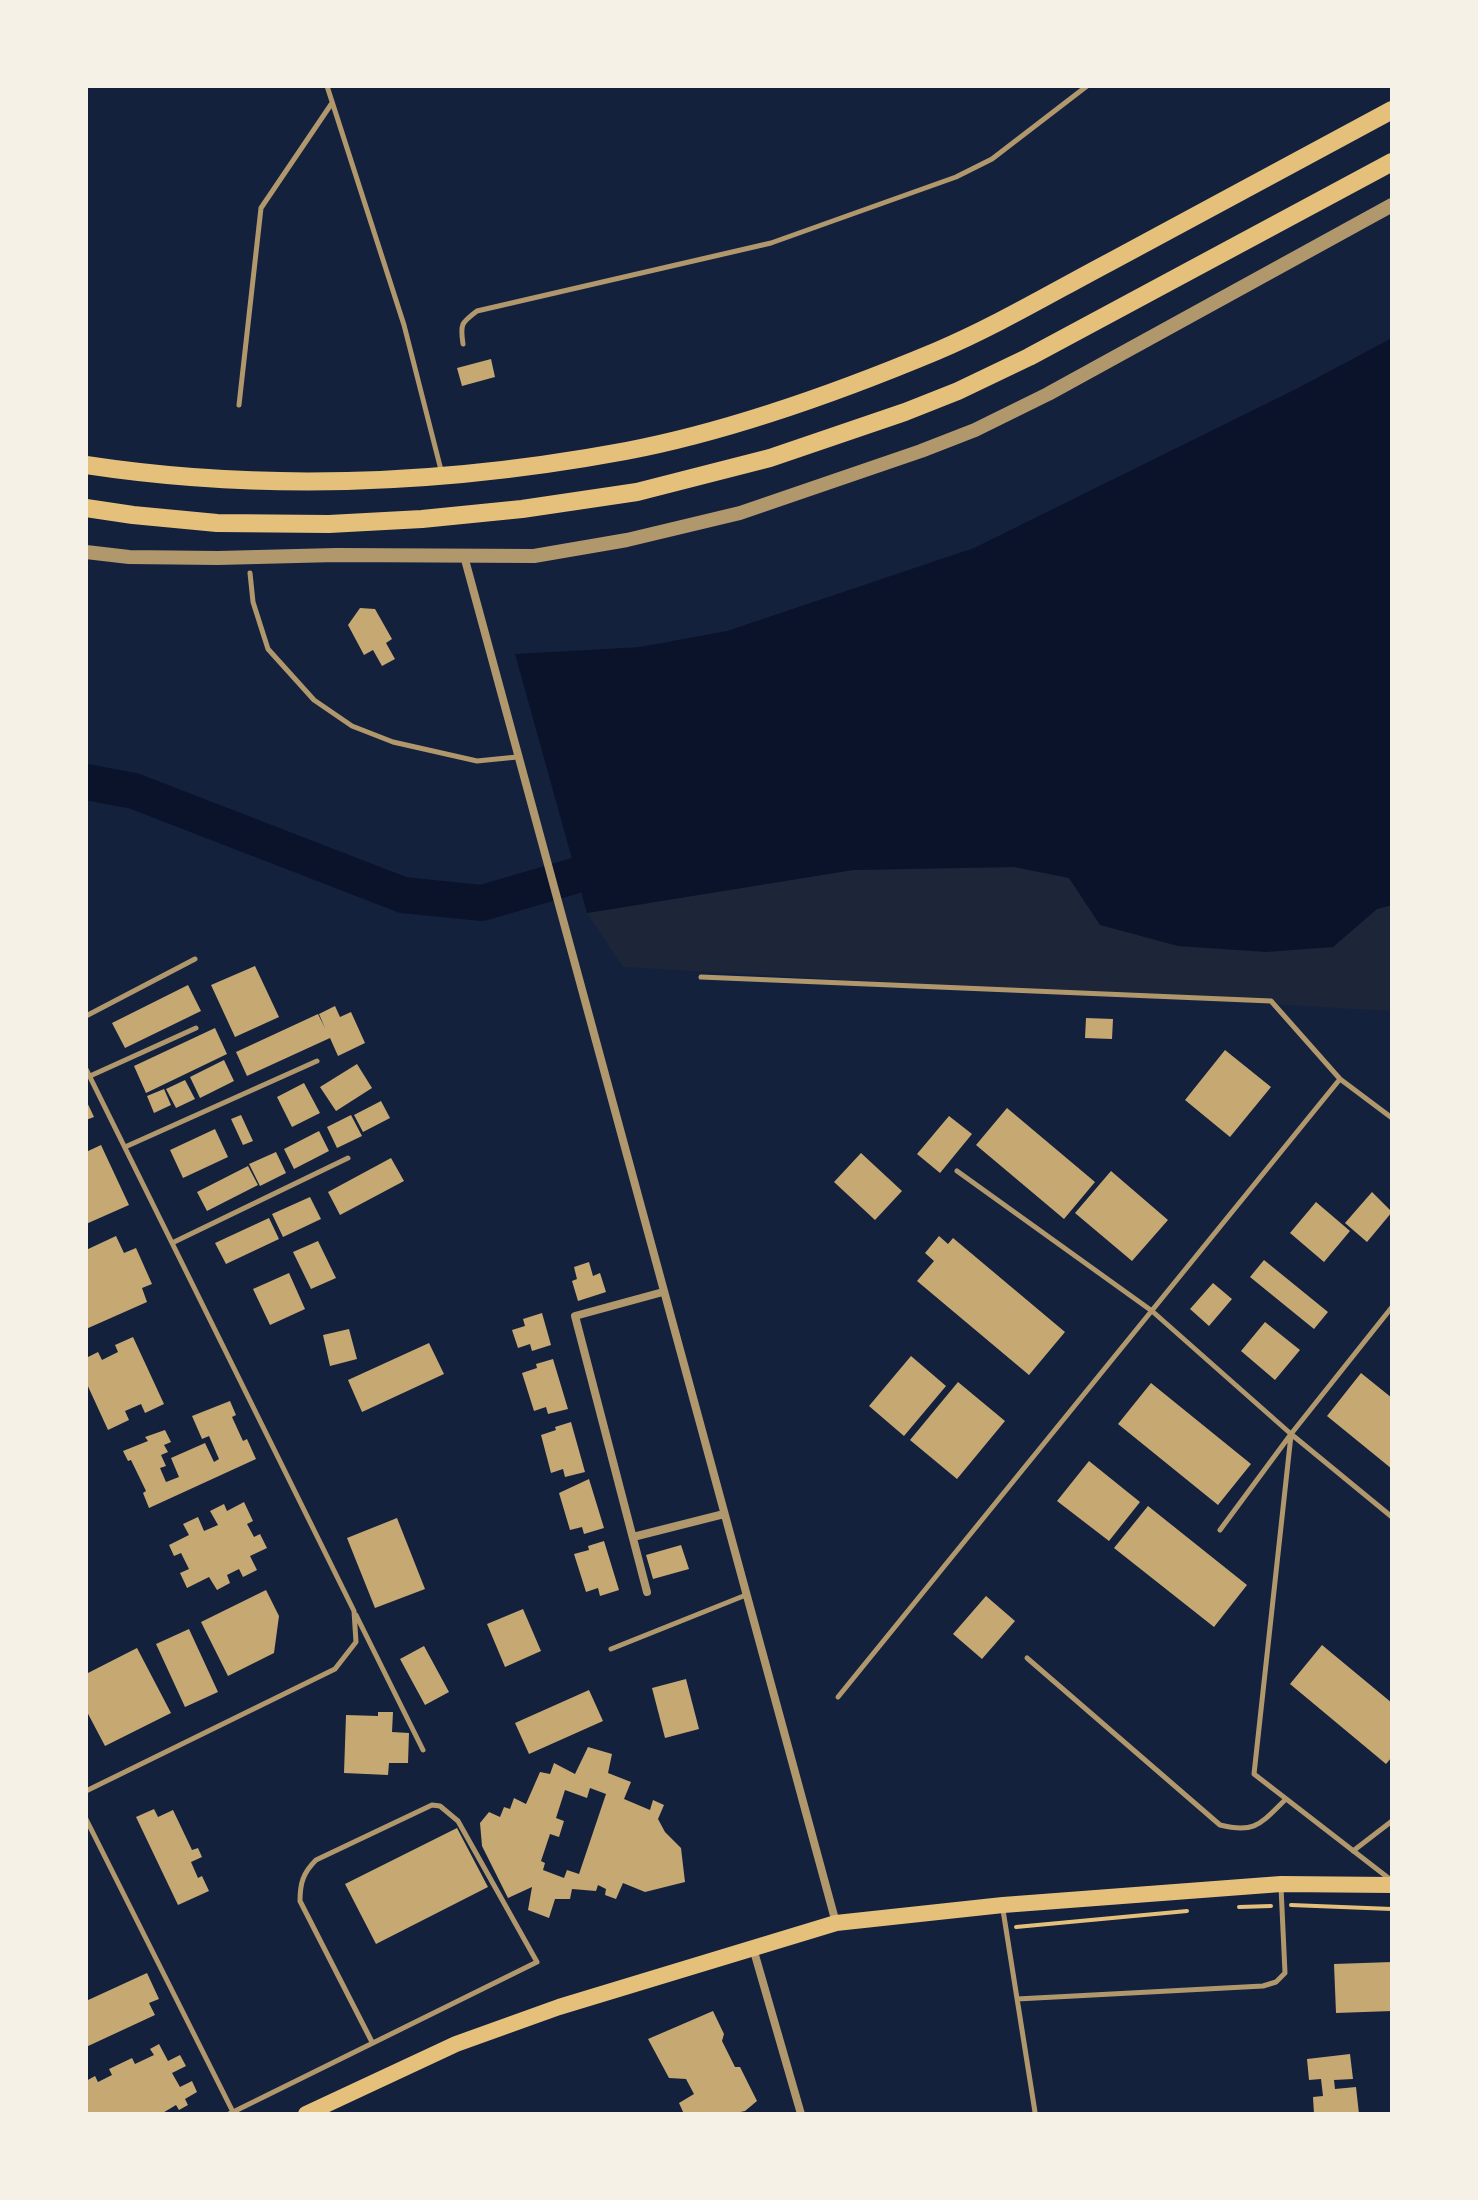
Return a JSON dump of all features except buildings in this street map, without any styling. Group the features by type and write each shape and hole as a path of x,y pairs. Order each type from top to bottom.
{"highway":[{"path":"86,465 219,480 327,482 442,474 517,467 628,450 758,417 939,350 1392,110"},
{"path":"86,508 217,523 329,524 422,519 522,509 637,492 770,458 958,391 1029,357 1392,162"}],"main road":[{"path":"306,2114 456,2044 559,2007 836,1923 1003,1905 1281,1884 1392,1883"}],"street":[{"path":"86,552 129,557 188,558 534,556 627,540 740,513 975,430 1048,394 1392,205"},
{"path":"464,556 836,1923"},
{"path":"647,1592 575,1316 663,1292"},
{"path":"633,1537 724,1514"},
{"path":"753,1948 801,2114"}],"lane":[{"path":"327,86 404,325 442,474"},
{"path":"463,344 463,321 477,311 771,243 956,177 992,159 1087,86"},
{"path":"239,405 261,208 332,103"},
{"path":"250,573 253,602 268,649 314,700 352,726 393,742 477,761 517,757"},
{"path":"86,1016 195,959"},
{"path":"701,977 1271,1001 1340,1079 1392,1118"},
{"path":"90,1076 196,1028"},
{"path":"125,1147 317,1061"},
{"path":"86,1069 423,1750"},
{"path":"838,1697 1340,1079"},
{"path":"172,1243 348,1158"},
{"path":"957,1171 1152,1311 1291,1434 1392,1517"},
{"path":"1220,1530 1291,1434 1392,1307"},
{"path":"1291,1434 1254,1774 1392,1883"},
{"path":"611,1649 746,1595"},
{"path":"86,1791 335,1669 356,1642 354,1611"},
{"path":"1027,1658 1220,1825 1241,1830 1257,1827 1286,1799"},
{"path":"86,1819 232,2113 537,1962 458,1821 440,1806 432,1805 316,1860 305,1871 300,1885 300,1901 372,2042"},
{"path":"1353,1851 1392,1821"},
{"path":"1017,1999 1263,1986 1276,1982 1285,1973 1281,1884"},
{"path":"1003,1905 1035,2112"}],"path":[{"path":"1238,1907 1282,1905 1392,1909"},
{"path":"1006,1927 1193,1910"}],"shaded area":[{"path":"1392,338 1392,905 1377,909 1333,947 1266,952 1178,946 1100,925 1069,878 1014,867 853,870 587,913 515,654 640,647 727,631 974,548 1296,389"},
{"path":"1014,867 1069,878 1100,925 1333,947 1377,909 1392,905 1392,1011 623,967 587,913 853,870"}],"waterway":[{"path":"86,782 134,791 403,895 482,903 622,862"}]}
